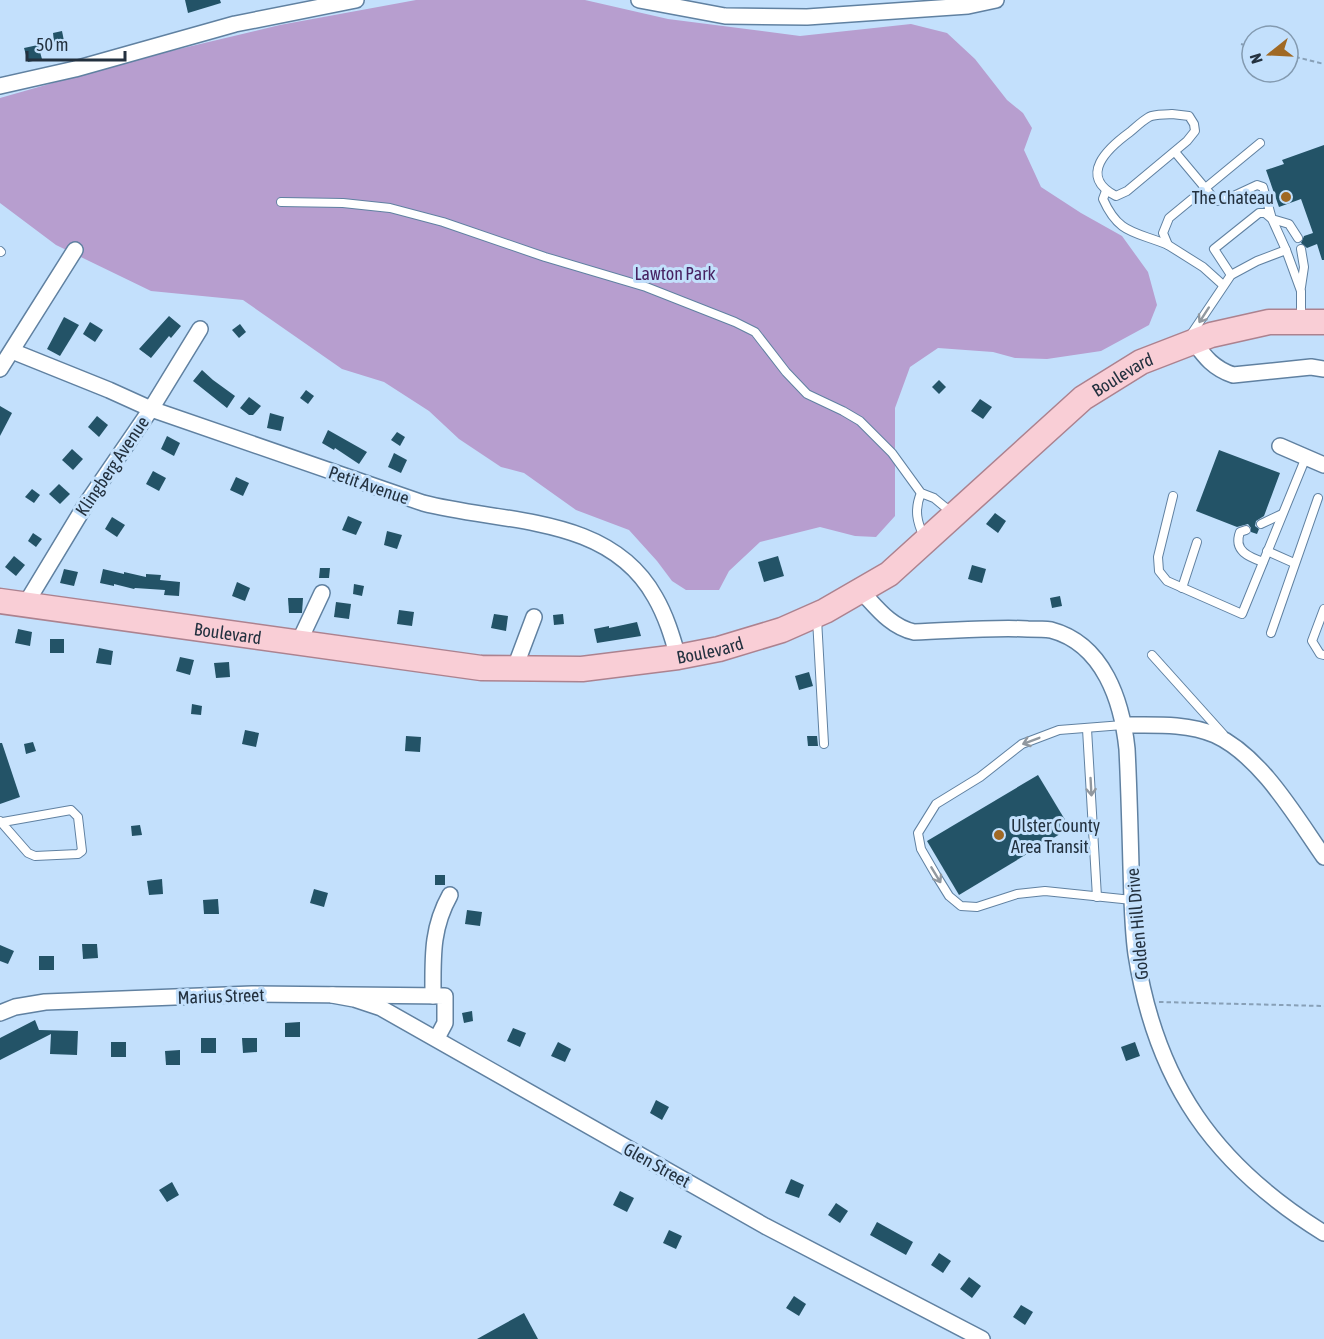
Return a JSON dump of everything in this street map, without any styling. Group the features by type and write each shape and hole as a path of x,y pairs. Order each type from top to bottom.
{"main road":[{"name":"Boulevard","path":"0,601 481,668 582,669 678,657 729,646 782,630 862,592 889,574 1083,398 1141,362 1211,334 1269,322 1313,322"}],"street":[{"path":"0,86 75,69 235,24 356,0"},
{"path":"639,0 725,16 807,17 968,6 996,0"},
{"path":"0,369 75,250"},
{"name":"Klingberg Avenue","path":"25,604 86,504 151,409 200,329"},
{"path":"1189,342 1209,363 1233,375 1311,367 1324,369"},
{"name":"Petit Avenue","path":"12,351 151,409 423,503 453,511 568,530 598,543 633,567 654,595 666,619 678,657"},
{"path":"1280,446 1324,465"},
{"path":"298,644 322,592"},
{"name":"Golden Hill Drive","path":"862,592 890,621 904,630 914,632 1011,628 1050,630 1073,640 1099,663 1117,695 1125,725 1136,951 1152,1028 1174,1080 1213,1140 1238,1168 1281,1204 1324,1233"},
{"path":"514,670 534,617"},
{"path":"1125,725 1176,726 1214,734 1232,744 1279,794 1324,857"},
{"path":"437,1038 445,1023 439,996 435,933 441,912 450,895"},
{"name":"Marius Street","path":"0,1013 15,1007 45,1002 252,994 439,996"},
{"name":"Glen Street","path":"332,995 381,1008 765,1226 982,1339"}],"lane":[{"path":"1172,114 1189,116 1194,123 1195,131 1188,141 1175,152 1127,191 1116,196 1106,191 1100,181 1098,169 1109,147 1150,116 1172,114"},
{"path":"1168,245 1163,233 1169,218 1260,143"},
{"path":"1175,152 1216,201 1227,199 1257,184 1263,187 1272,219 1313,322"},
{"path":"1106,191 1103,199 1115,221 1122,227 1168,245 1203,267 1223,285"},
{"path":"281,202 332,202 390,208 443,222 545,257 646,287 735,322 755,332 786,372 807,394 860,421 892,453 921,493 934,498 955,515"},
{"path":"1230,274 1214,249 1259,213 1265,213 1272,219 1289,224 1298,238"},
{"path":"1301,249 1304,267 1301,291"},
{"path":"1189,342 1230,274 1286,250"},
{"path":"1173,496 1158,557 1159,571 1167,581 1242,614 1306,457"},
{"path":"921,493 916,505 917,523 926,541"},
{"path":"1271,633 1318,498"},
{"path":"1261,524 1282,514"},
{"path":"1246,530 1240,532 1238,537 1242,552 1251,559 1263,562"},
{"path":"1182,588 1197,542"},
{"path":"1267,551 1294,563"},
{"path":"1324,609 1312,641 1320,654 1324,655"},
{"path":"817,615 824,744"},
{"path":"1152,655 1232,744"},
{"path":"1125,725 1059,730 1022,744 980,777 936,804 918,833 921,849 936,875 949,896 961,906 977,907 1017,894 1045,891 1132,900"},
{"path":"1088,729 1097,897"},
{"path":"71,810 78,817 82,851 78,854 35,856 28,853 1,821 71,810"}],"path":[{"path":"1300,58 1324,64"},
{"path":"1154,1002 1324,1006"}],"green space":[{"name":"Lawton Park","path":"416,0 585,0 668,19 800,36 911,24 947,33 975,59 1007,100 1023,113 1032,128 1024,150 1041,187 1122,236 1148,272 1157,305 1149,325 1101,351 1047,359 1015,358 993,352 938,348 910,367 895,408 895,516 876,537 855,536 820,527 760,542 729,571 719,590 686,590 672,581 629,530 576,510 524,473 501,467 459,439 429,411 384,382 342,369 243,300 151,291 56,245 0,203 0,98 137,59 280,25"}],"building":[{"path":"185,0 220,0 221,3 188,13"},
{"path":"62,31 64,41 54,42 53,33"},
{"path":"38,45 42,59 28,62 24,48"},
{"name":"The Chateau","path":"1324,145 1324,260 1322,260 1317,244 1307,248 1301,243 1304,236 1313,233 1301,199 1279,207 1266,170 1284,164 1282,160"},
{"path":"169,316 181,326 171,338 169,336 151,358 139,349"},
{"path":"64,317 79,325 60,356 47,349"},
{"path":"90,322 103,330 95,342 83,334"},
{"path":"240,324 246,332 239,338 232,330"},
{"path":"202,370 235,396 227,408 193,381"},
{"path":"939,380 946,387 939,394 932,387"},
{"path":"306,390 314,396 308,404 300,398"},
{"path":"249,397 261,406 253,415 249,415 240,408"},
{"path":"980,399 992,407 983,419 971,411"},
{"path":"0,406 12,413 0,436"},
{"path":"270,413 284,417 281,431 267,428"},
{"path":"97,416 108,425 99,437 88,427"},
{"path":"328,430 367,452 359,464 335,448 334,450 322,443"},
{"path":"397,432 405,437 400,446 391,440"},
{"path":"167,436 180,443 174,456 161,449"},
{"path":"72,449 83,459 73,470 62,460"},
{"path":"1219,450 1280,473 1264,516 1256,521 1255,526 1259,529 1257,534 1251,532 1248,524 1237,527 1196,511"},
{"path":"394,453 407,460 401,473 388,467"},
{"path":"153,471 166,478 159,491 146,484"},
{"path":"236,477 249,483 243,496 230,490"},
{"path":"59,484 70,494 60,504 49,494"},
{"path":"32,489 40,495 34,503 25,497"},
{"path":"995,513 1006,521 998,533 986,524"},
{"path":"348,516 362,522 356,535 342,530"},
{"path":"112,517 125,525 117,537 105,529"},
{"path":"387,531 402,535 397,549 384,545"},
{"path":"33,533 42,539 36,547 28,541"},
{"path":"14,556 25,565 16,576 5,567"},
{"path":"778,556 784,576 764,582 758,562"},
{"path":"972,565 986,569 982,583 968,579"},
{"path":"320,568 330,568 329,578 319,578"},
{"path":"64,569 78,572 74,586 60,583"},
{"path":"103,569 146,577 146,574 161,575 160,580 180,582 179,596 164,595 165,590 134,589 100,583"},
{"path":"237,582 250,588 245,601 232,596"},
{"path":"354,584 364,586 362,596 353,594"},
{"path":"1060,596 1062,606 1052,608 1050,598"},
{"path":"288,598 303,598 302,613 289,613"},
{"path":"336,602 351,604 349,619 334,617"},
{"path":"399,610 414,612 412,626 397,624"},
{"path":"494,614 508,616 506,631 491,628"},
{"path":"563,614 564,624 554,625 553,615"},
{"path":"637,622 641,636 597,643 594,629"},
{"path":"18,629 32,632 30,646 15,643"},
{"path":"50,639 64,639 64,653 50,653"},
{"path":"99,648 113,651 111,665 96,663"},
{"path":"180,657 194,660 190,675 176,671"},
{"path":"229,662 230,677 216,678 214,663"},
{"path":"809,672 813,686 799,690 795,676"},
{"path":"192,704 202,706 201,715 191,714"},
{"path":"245,730 259,733 256,747 242,744"},
{"path":"406,736 421,737 420,752 405,751"},
{"path":"807,736 817,736 818,746 808,746"},
{"path":"33,742 36,751 26,754 24,744"},
{"path":"0,743 2,743 20,797 0,804"},
{"name":"Ulster County Area Transit","path":"1038,775 1070,828 959,895 927,841"},
{"path":"140,825 142,835 132,836 131,826"},
{"path":"435,875 445,875 445,885 435,885"},
{"path":"162,879 163,894 149,895 147,881"},
{"path":"314,889 328,893 324,907 310,903"},
{"path":"218,899 219,914 204,914 203,900"},
{"path":"467,910 482,912 480,926 465,924"},
{"path":"82,944 97,944 98,958 83,959"},
{"path":"0,945 14,951 8,964 0,961"},
{"path":"39,956 54,956 54,970 39,970"},
{"path":"472,1011 473,1021 464,1023 462,1013"},
{"path":"35,1020 39,1030 78,1031 77,1055 50,1054 51,1034 0,1060 0,1038"},
{"path":"300,1022 300,1037 285,1037 285,1023"},
{"path":"513,1028 526,1033 520,1047 507,1041"},
{"path":"201,1038 216,1038 216,1053 201,1053"},
{"path":"242,1038 257,1038 257,1052 243,1053"},
{"path":"111,1042 126,1042 126,1057 111,1057"},
{"path":"558,1042 571,1049 565,1062 551,1056"},
{"path":"1135,1042 1140,1056 1126,1061 1121,1047"},
{"path":"180,1050 180,1065 166,1065 165,1051"},
{"path":"656,1100 669,1107 662,1120 650,1113"},
{"path":"791,1179 804,1185 799,1198 785,1193"},
{"path":"172,1182 179,1195 167,1202 159,1190"},
{"path":"620,1191 634,1198 627,1212 613,1205"},
{"path":"836,1203 848,1211 840,1223 828,1215"},
{"path":"877,1222 913,1242 906,1255 870,1235"},
{"path":"669,1230 682,1236 676,1249 663,1243"},
{"path":"939,1253 951,1261 943,1273 931,1265"},
{"path":"969,1277 981,1286 972,1298 960,1289"},
{"path":"794,1296 806,1304 799,1316 786,1308"},
{"path":"1021,1305 1033,1312 1025,1325 1013,1317"},
{"path":"524,1313 538,1339 477,1339"}],"place":[{"name":"The Chateau","path":"1286,197"},
{"name":"Ulster County Area Transit","path":"999,835"}]}
